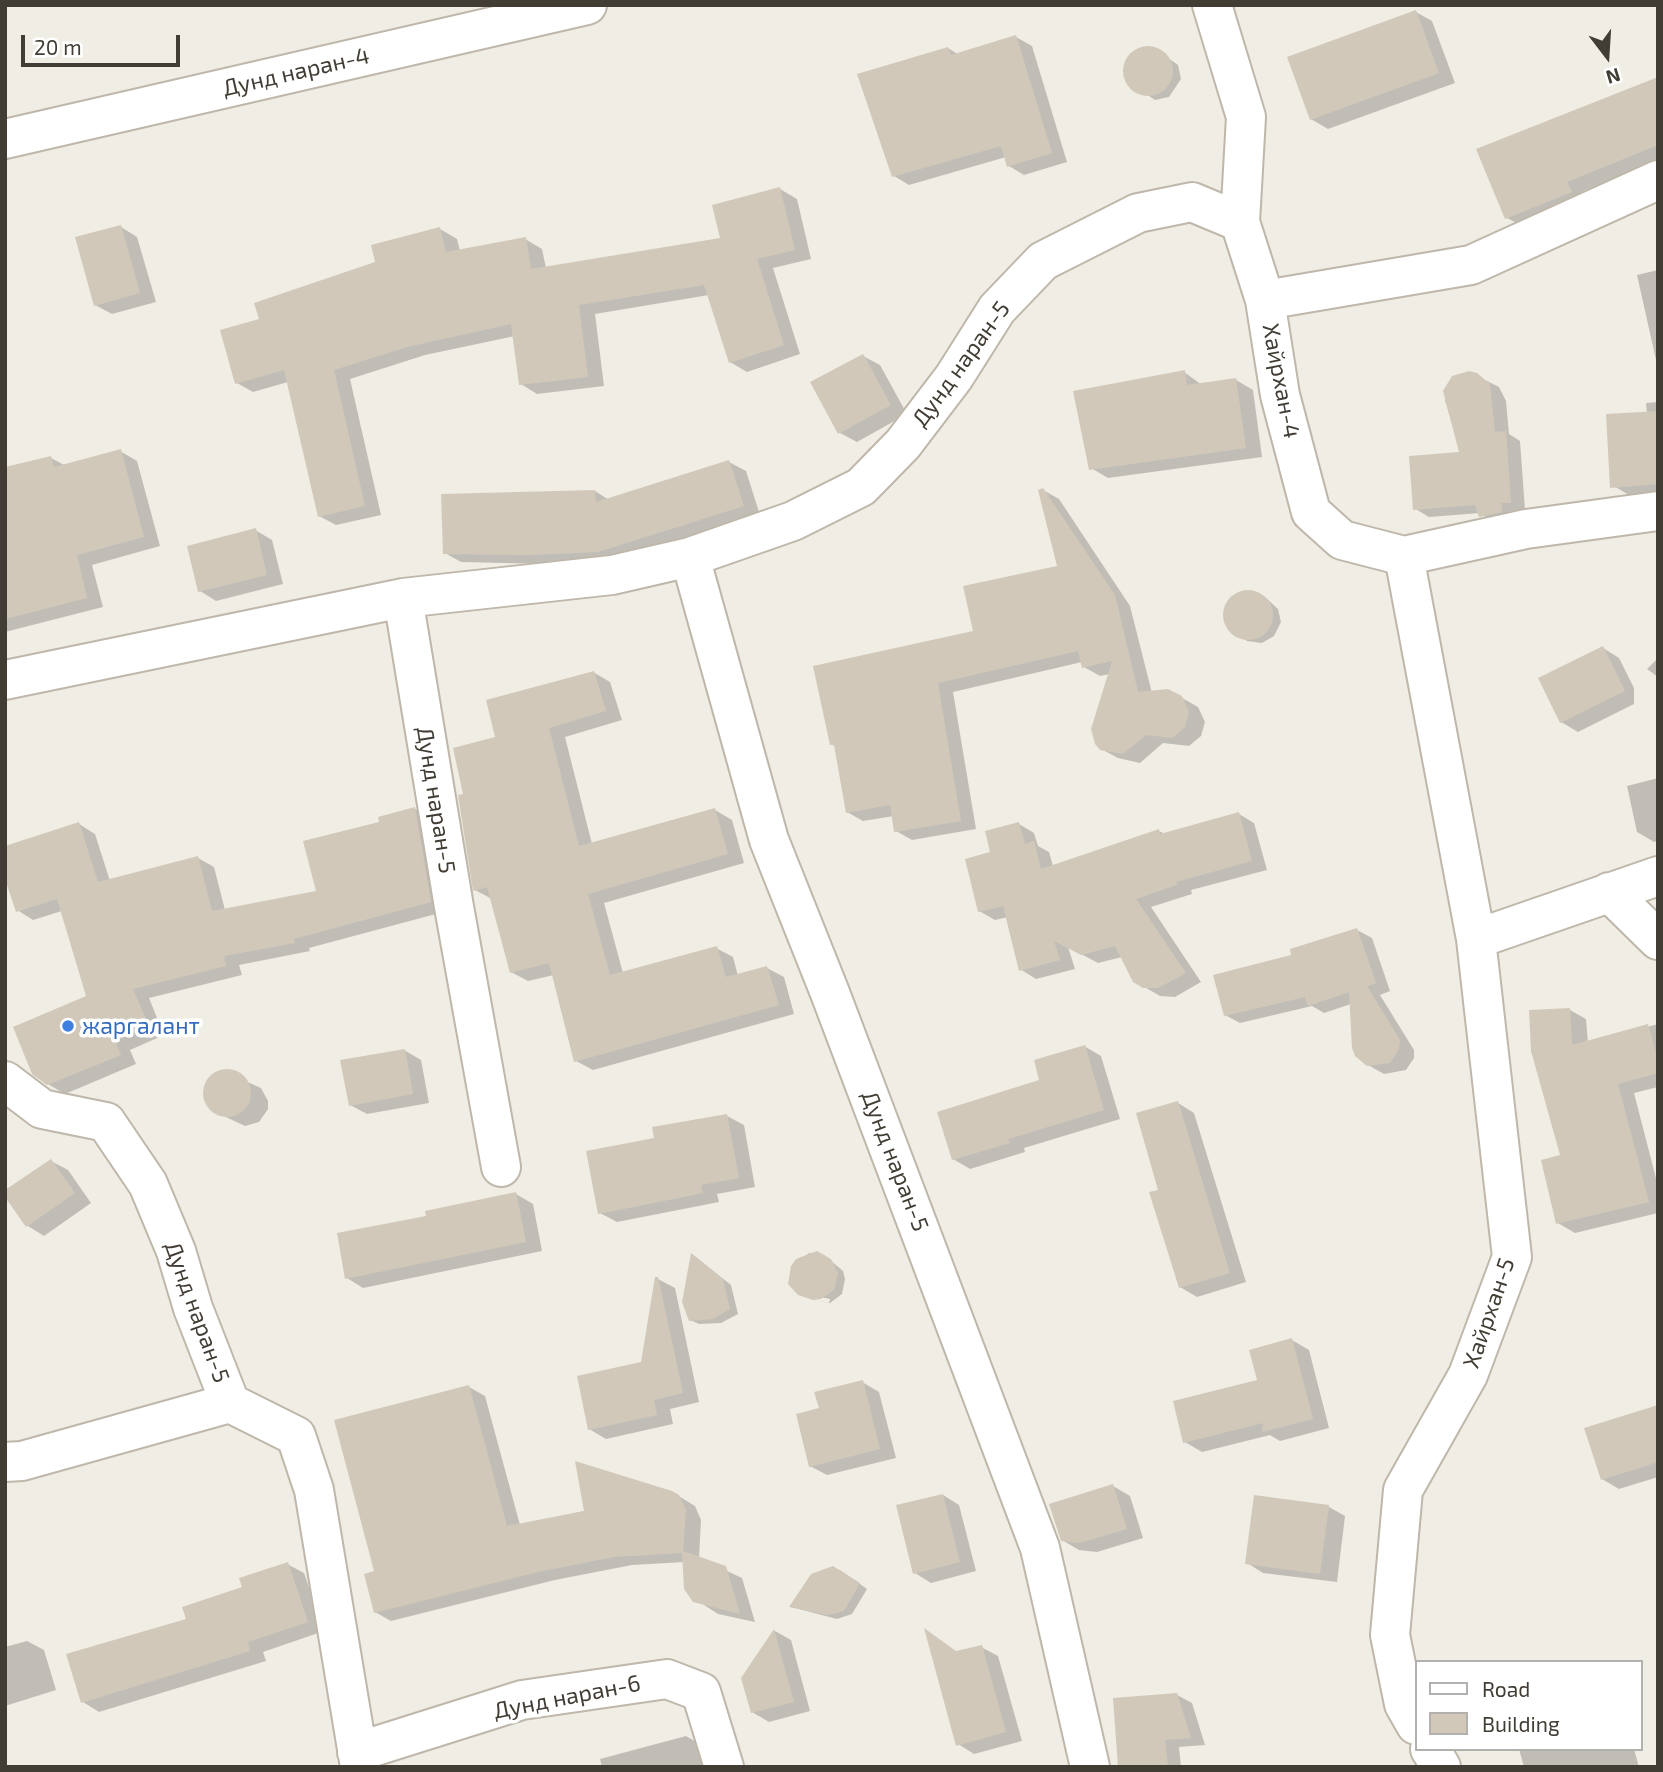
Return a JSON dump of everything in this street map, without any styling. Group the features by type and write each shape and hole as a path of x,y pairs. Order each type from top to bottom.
{"street":[{"name":"Дунд наран-4","path":"5,139 587,5"},
{"path":"1212,5 1246,117 1240,222 1265,300"},
{"name":"Хайрхан-4","path":"1658,180 1471,265 1265,300 1280,395 1311,512 1342,540 1404,556 1526,529 1658,511"},
{"name":"Дунд наран-5","path":"5,680 403,598 612,575 690,557 793,521 861,486 904,444 954,377 997,309 1043,261 1138,213 1192,202 1240,222"},
{"name":"Хайрхан-5","path":"1404,556 1476,939 1513,1257 1468,1375 1403,1490 1390,1635 1404,1704 1414,1722"},
{"name":"Дунд наран-5","path":"690,557 769,840 831,993 1040,1548 1090,1767"},
{"name":"Дунд наран-5","path":"403,598 454,907 502,1167"},
{"path":"1476,939 1658,876"},
{"path":"1609,892 1658,940"},
{"name":"Дунд наран-5","path":"5,1080 42,1109 106,1122 148,1184 176,1251 193,1308 230,1403 296,1436 314,1490 359,1759"},
{"path":"5,1462 22,1461 230,1403"},
{"name":"Дунд наран-6","path":"359,1759 522,1700 667,1679 701,1692 724,1767"},
{"path":"1431,1751 1441,1767"}],"building":[{"path":"1416,10 1439,73 1310,120 1287,57"},
{"path":"1016,35 1052,153 1007,167 1001,146 892,177 857,74 948,47 951,55"},
{"path":"1148,46 1166,53 1173,71 1166,89 1148,96 1130,89 1123,71 1130,53"},
{"path":"1658,77 1658,145 1567,182 1572,192 1505,219 1476,149"},
{"path":"780,187 795,250 757,259 784,345 729,363 704,285 579,305 588,377 519,385 511,324 407,347 334,370 365,506 318,517 284,370 235,384 220,330 259,319 254,303 375,262 371,245 440,227 446,252 526,237 531,269 720,238 712,205"},
{"path":"121,225 140,293 94,306 75,237"},
{"path":"863,354 891,405 838,434 810,382"},
{"path":"1185,370 1187,385 1236,378 1246,448 1089,470 1073,391"},
{"path":"1469,371 1477,373 1490,384 1495,432 1506,431 1511,503 1501,503 1502,512 1479,517 1475,505 1413,510 1409,456 1459,452 1443,391 1452,376"},
{"path":"1658,411 1658,484 1610,488 1606,414"},
{"path":"121,449 144,537 77,555 87,598 5,619 5,467 51,456 54,467"},
{"path":"729,460 744,506 598,552 529,555 443,554 441,494 595,490 596,502"},
{"path":"1043,488 1115,595 1138,692 1168,689 1182,696 1189,712 1185,727 1172,738 1146,735 1123,754 1100,750 1095,744 1091,729 1112,661 1082,668 1078,651 938,683 961,821 894,832 890,805 846,813 834,745 830,745 813,666 973,631 963,586 1057,566 1038,490"},
{"path":"256,528 267,575 198,592 187,546"},
{"path":"1248,590 1266,597 1273,615 1266,633 1248,640 1230,633 1223,615 1230,597"},
{"path":"1603,646 1625,691 1560,723 1538,678"},
{"path":"594,671 606,711 549,728 579,846 715,808 728,854 588,894 610,975 717,946 726,977 767,966 779,1005 574,1062 549,963 510,973 487,887 473,891 458,795 463,794 453,748 495,737 486,700"},
{"path":"415,807 431,902 294,939 295,943 224,956 226,966 133,989 149,1026 115,1041 121,1055 47,1085 32,1074 13,1027 86,996 57,899 16,912 5,879 5,846 79,822 98,882 198,856 212,911 316,891 303,841 379,822 378,817"},
{"path":"1239,812 1252,861 1176,882 1177,885 1136,899 1186,973 1158,988 1143,988 1133,982 1115,946 1081,955 1054,941 1060,960 1019,971 1003,906 978,912 965,859 990,852 985,831 1019,822 1025,844 1034,841 1041,869 1159,829 1160,834"},
{"path":"1357,928 1376,983 1367,986 1400,1040 1399,1049 1390,1063 1367,1066 1355,1056 1352,1048 1349,992 1308,1006 1305,997 1224,1016 1213,975 1291,955 1290,949"},
{"path":"1570,1008 1572,1045 1648,1024 1658,1060 1658,1073 1618,1084 1649,1202 1556,1224 1541,1160 1560,1155 1531,1051 1529,1010"},
{"path":"1085,1045 1104,1110 1008,1139 1010,1143 952,1160 937,1112 1039,1080 1034,1060"},
{"path":"405,1049 413,1094 349,1106 340,1060"},
{"path":"227,1069 244,1076 251,1093 244,1110 227,1117 210,1110 203,1093 210,1076"},
{"path":"1178,1101 1230,1273 1179,1288 1149,1192 1158,1190 1136,1113"},
{"path":"727,1114 739,1178 701,1185 703,1193 598,1214 586,1151 654,1138 652,1127"},
{"path":"51,1159 75,1193 26,1227 5,1197 5,1190"},
{"path":"516,1192 526,1242 345,1279 337,1233 426,1216 425,1211"},
{"path":"817,1251 831,1259 838,1273 834,1290 821,1299 813,1300 798,1295 788,1284 791,1266 796,1259"},
{"path":"691,1253 723,1279 730,1309 713,1319 689,1321 682,1302"},
{"path":"655,1277 658,1277 683,1393 654,1400 657,1415 588,1430 577,1376 641,1362"},
{"path":"1292,1338 1313,1419 1262,1432 1263,1423 1183,1443 1173,1401 1257,1380 1249,1350"},
{"path":"863,1380 880,1449 809,1467 796,1414 819,1408 814,1392"},
{"path":"469,1385 507,1526 584,1511 575,1461 672,1491 679,1495 686,1510 683,1551 726,1566 740,1614 693,1602 684,1589 682,1553 614,1557 538,1572 374,1613 364,1574 374,1571 334,1420"},
{"path":"1658,1405 1658,1462 1601,1480 1584,1428"},
{"path":"1113,1484 1127,1529 1079,1543 1061,1541 1049,1504"},
{"path":"943,1494 960,1562 913,1574 896,1505"},
{"path":"1254,1495 1329,1505 1320,1574 1245,1564"},
{"path":"288,1562 308,1622 248,1642 250,1651 81,1703 66,1654 186,1619 182,1607 242,1587 239,1578"},
{"path":"833,1566 860,1583 844,1611 828,1615 789,1607 811,1574"},
{"path":"924,1628 956,1651 982,1645 1006,1732 956,1746"},
{"path":"774,1629 794,1702 751,1713 741,1678"},
{"path":"1177,1693 1191,1738 1165,1740 1168,1767 1118,1767 1113,1698"}],"place":[{"name":"жаргалант","path":"68,1026"}]}
